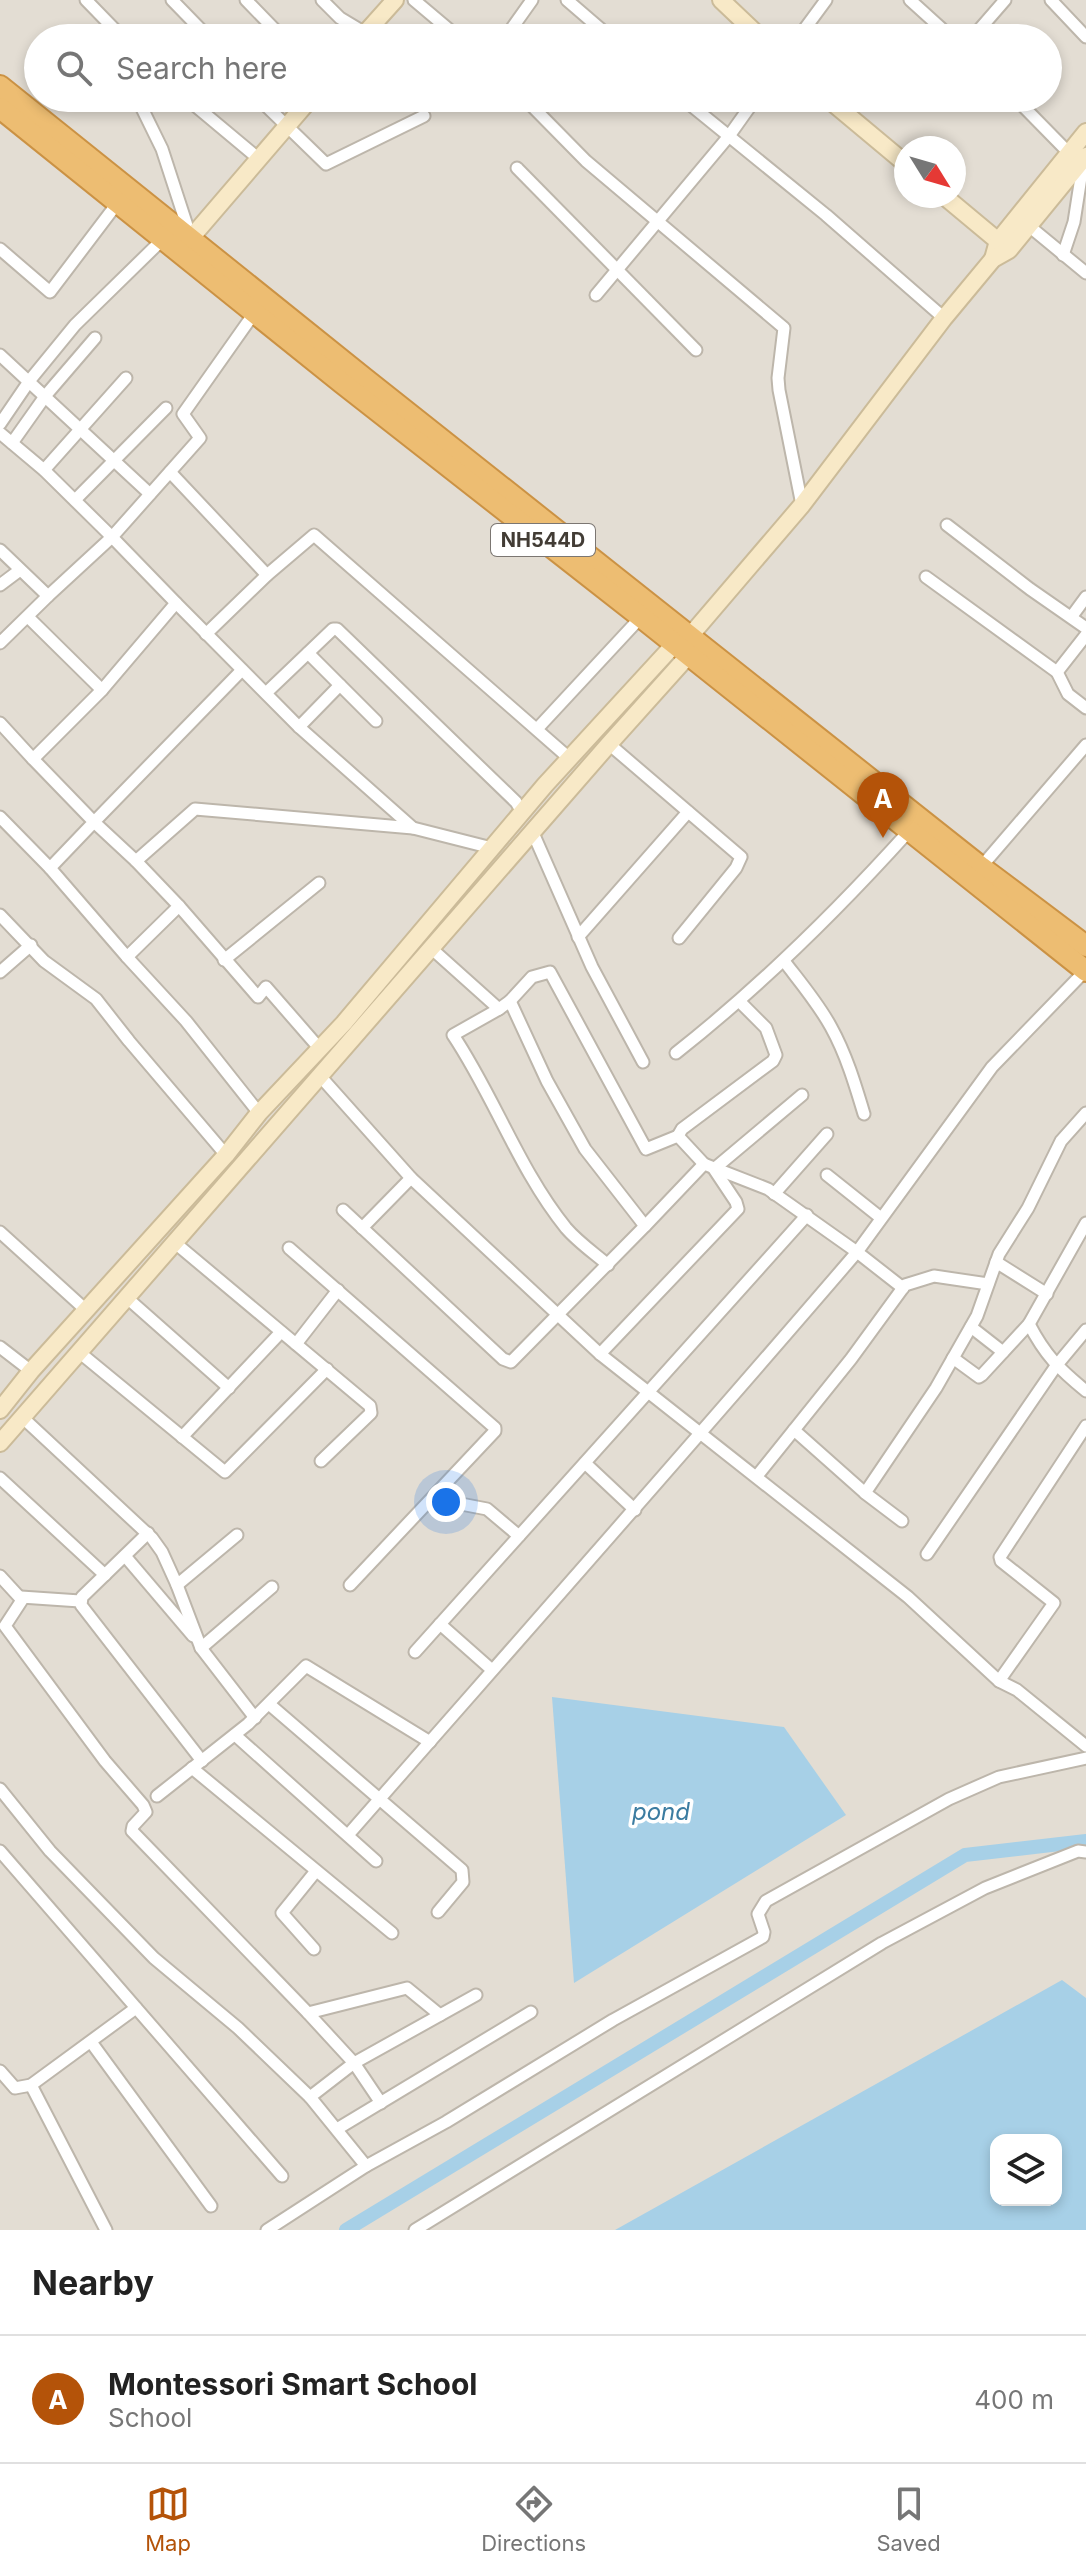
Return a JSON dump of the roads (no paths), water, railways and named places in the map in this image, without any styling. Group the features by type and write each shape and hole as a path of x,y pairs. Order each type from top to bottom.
{"highway":[{"name":"NH544D","path":"0,86 24,107"},
{"name":"NH544D","path":"0,108 119,201 178,242 688,642 1086,946"},
{"name":"NH544D","path":"30,112 255,312 348,376 641,617 688,642 909,831 1086,971"}],"street":[{"path":"86,0 109,24"},
{"path":"172,0 195,24"},
{"path":"246,0 269,24"},
{"path":"322,0 348,24"},
{"path":"373,24 395,0"},
{"path":"414,0 442,24"},
{"path":"515,24 532,0"},
{"path":"567,0 595,24"},
{"path":"721,0 746,24"},
{"path":"808,24 826,0"},
{"path":"910,0 937,24"},
{"path":"984,24 1005,0"},
{"path":"1051,0 1086,37"},
{"path":"144,112 162,149 182,204 178,242"},
{"path":"203,112 259,159"},
{"path":"271,112 322,162 329,164 424,116"},
{"path":"0,424 30,380 87,312 178,242 259,159 299,112"},
{"path":"538,112 586,161 784,328 779,390 802,505"},
{"path":"699,112 826,215 944,318"},
{"path":"596,295 660,221 746,112"},
{"path":"844,112 894,154"},
{"path":"1031,112 1080,156"},
{"path":"1063,255 1074,222 1080,156 1086,132"},
{"path":"1003,246 1029,226 1080,156"},
{"path":"0,1443 609,744 688,642 802,505 944,318 1080,156"},
{"path":"517,168 696,350"},
{"path":"0,249 50,292 119,201"},
{"path":"958,208 1003,246"},
{"path":"1029,226 1086,273"},
{"path":"0,643 112,537 200,438 183,414 255,312"},
{"path":"95,338 5,440 44,470 75,500 299,727 413,828"},
{"path":"0,355 150,494"},
{"path":"44,470 126,378"},
{"path":"75,500 166,408"},
{"path":"170,472 267,575"},
{"path":"947,525 1086,628"},
{"path":"206,634 310,536 318,537 569,758"},
{"path":"0,550 48,596"},
{"path":"0,585 20,570"},
{"path":"926,577 1057,672 1068,694 1086,708"},
{"path":"1072,616 1086,597"},
{"path":"33,759 102,690 176,603"},
{"path":"28,617 102,690"},
{"path":"537,729 641,617"},
{"path":"266,693 333,629 340,630 516,802 522,812"},
{"path":"1057,672 1086,635"},
{"path":"0,1410 31,1371 226,1155 259,1113 320,1049 569,758 688,642"},
{"path":"308,653 376,721"},
{"path":"50,868 242,670"},
{"path":"299,727 340,685"},
{"path":"0,723 179,906 258,997 266,987 320,1049"},
{"path":"609,744 738,854 741,860 679,938"},
{"path":"981,867 1086,745"},
{"path":"136,861 195,809 413,828 492,848"},
{"path":"578,937 688,812"},
{"path":"0,817 50,868 186,1021 259,1113"},
{"path":"676,1053 740,1002 784,961 860,886 909,831"},
{"path":"533,833 578,937 643,1062"},
{"path":"224,960 319,883"},
{"path":"127,957 179,906"},
{"path":"0,915 44,961 96,999 226,1155"},
{"path":"0,972 31,945"},
{"path":"432,949 499,1009"},
{"path":"784,961 820,1007 832,1028 864,1114"},
{"path":"348,1835 635,1510 857,1252 992,1067 1086,971"},
{"path":"608,1265 568,1230 542,1195 473,1064 453,1035 510,1001 532,977 550,972 646,1149 678,1136 689,1123 775,1058 776,1052 766,1028 740,1002"},
{"path":"510,1001 547,1081 585,1149 645,1226"},
{"path":"320,1076 411,1178 600,1354 908,1597 999,1681 1017,1690 1086,1746"},
{"path":"343,1210 507,1362 516,1360 645,1226 709,1167 802,1095"},
{"path":"865,1493 936,1388 971,1327 996,1262 1028,1208 1061,1141 1086,1113"},
{"path":"774,1194 827,1134"},
{"path":"600,1354 738,1209 709,1167 678,1136"},
{"path":"709,1167 774,1194 807,1215 903,1288"},
{"path":"827,1175 881,1218"},
{"path":"362,1228 411,1178"},
{"path":"415,1652 649,1392 705,1325 807,1215"},
{"path":"953,1358 979,1377 1029,1324 1086,1223"},
{"path":"0,1232 87,1311"},
{"path":"174,1242 372,1409 321,1461"},
{"path":"289,1248 495,1428 350,1585"},
{"path":"996,1262 1047,1294"},
{"path":"757,1476 851,1359 903,1288 934,1276 988,1284"},
{"path":"296,1344 338,1290"},
{"path":"126,1297 229,1388"},
{"path":"1029,1324 1042,1349 1056,1366 1086,1391"},
{"path":"971,1327 1003,1352"},
{"path":"927,1554 1056,1366 1086,1330"},
{"path":"182,1437 281,1332"},
{"path":"0,1347 31,1371"},
{"path":"79,1352 226,1472 327,1369"},
{"path":"22,1417 148,1533 162,1552 198,1643"},
{"path":"999,1681 1054,1603 1000,1557 1086,1426"},
{"path":"794,1430 865,1493 902,1521"},
{"path":"585,1463 635,1510"},
{"path":"0,1478 105,1575"},
{"path":"442,1488 461,1504 487,1509 519,1536"},
{"path":"80,1601 148,1533"},
{"path":"177,1585 237,1535"},
{"path":"125,1556 198,1643 255,1718"},
{"path":"0,1576 21,1597 80,1601"},
{"path":"198,1643 272,1587"},
{"path":"21,1597 21,1605 5,1622 5,1626 105,1761 143,1805 146,1812 132,1831 354,2063 381,2103"},
{"path":"80,1601 197,1764 316,1871 392,1933"},
{"path":"440,1624 492,1670"},
{"path":"157,1796 255,1718 308,1666 430,1742"},
{"path":"269,1704 464,1873 463,1882 438,1912"},
{"path":"235,1735 376,1861"},
{"path":"267,2230 366,2166 446,2122 613,2020 763,1937 758,1914 766,1901 949,1799 999,1777 1086,1758"},
{"path":"0,1789 50,1851 154,1958 238,2028 310,2097 366,2166"},
{"path":"0,1851 282,2176"},
{"path":"415,2230 882,1943 985,1888 1078,1851 1086,1852"},
{"path":"314,1949 282,1913 316,1871"},
{"path":"308,2013 407,1988 440,2015"},
{"path":"310,2097 354,2063 476,1995"},
{"path":"0,2071 15,2088 31,2085 136,2008"},
{"path":"337,2129 531,2012"},
{"path":"91,2042 211,2206"},
{"path":"31,2085 106,2230"}],"water":[{"name":"pond","path":"552,1697 784,1727 846,1815 574,1983"},
{"path":"1062,1980 1086,1998 1086,2230 615,2230"}],"waterway":[{"path":"346,2230 965,1855 1086,1841"}],"place":[{"name":"Montessori Smart School","path":"883,838"}]}
